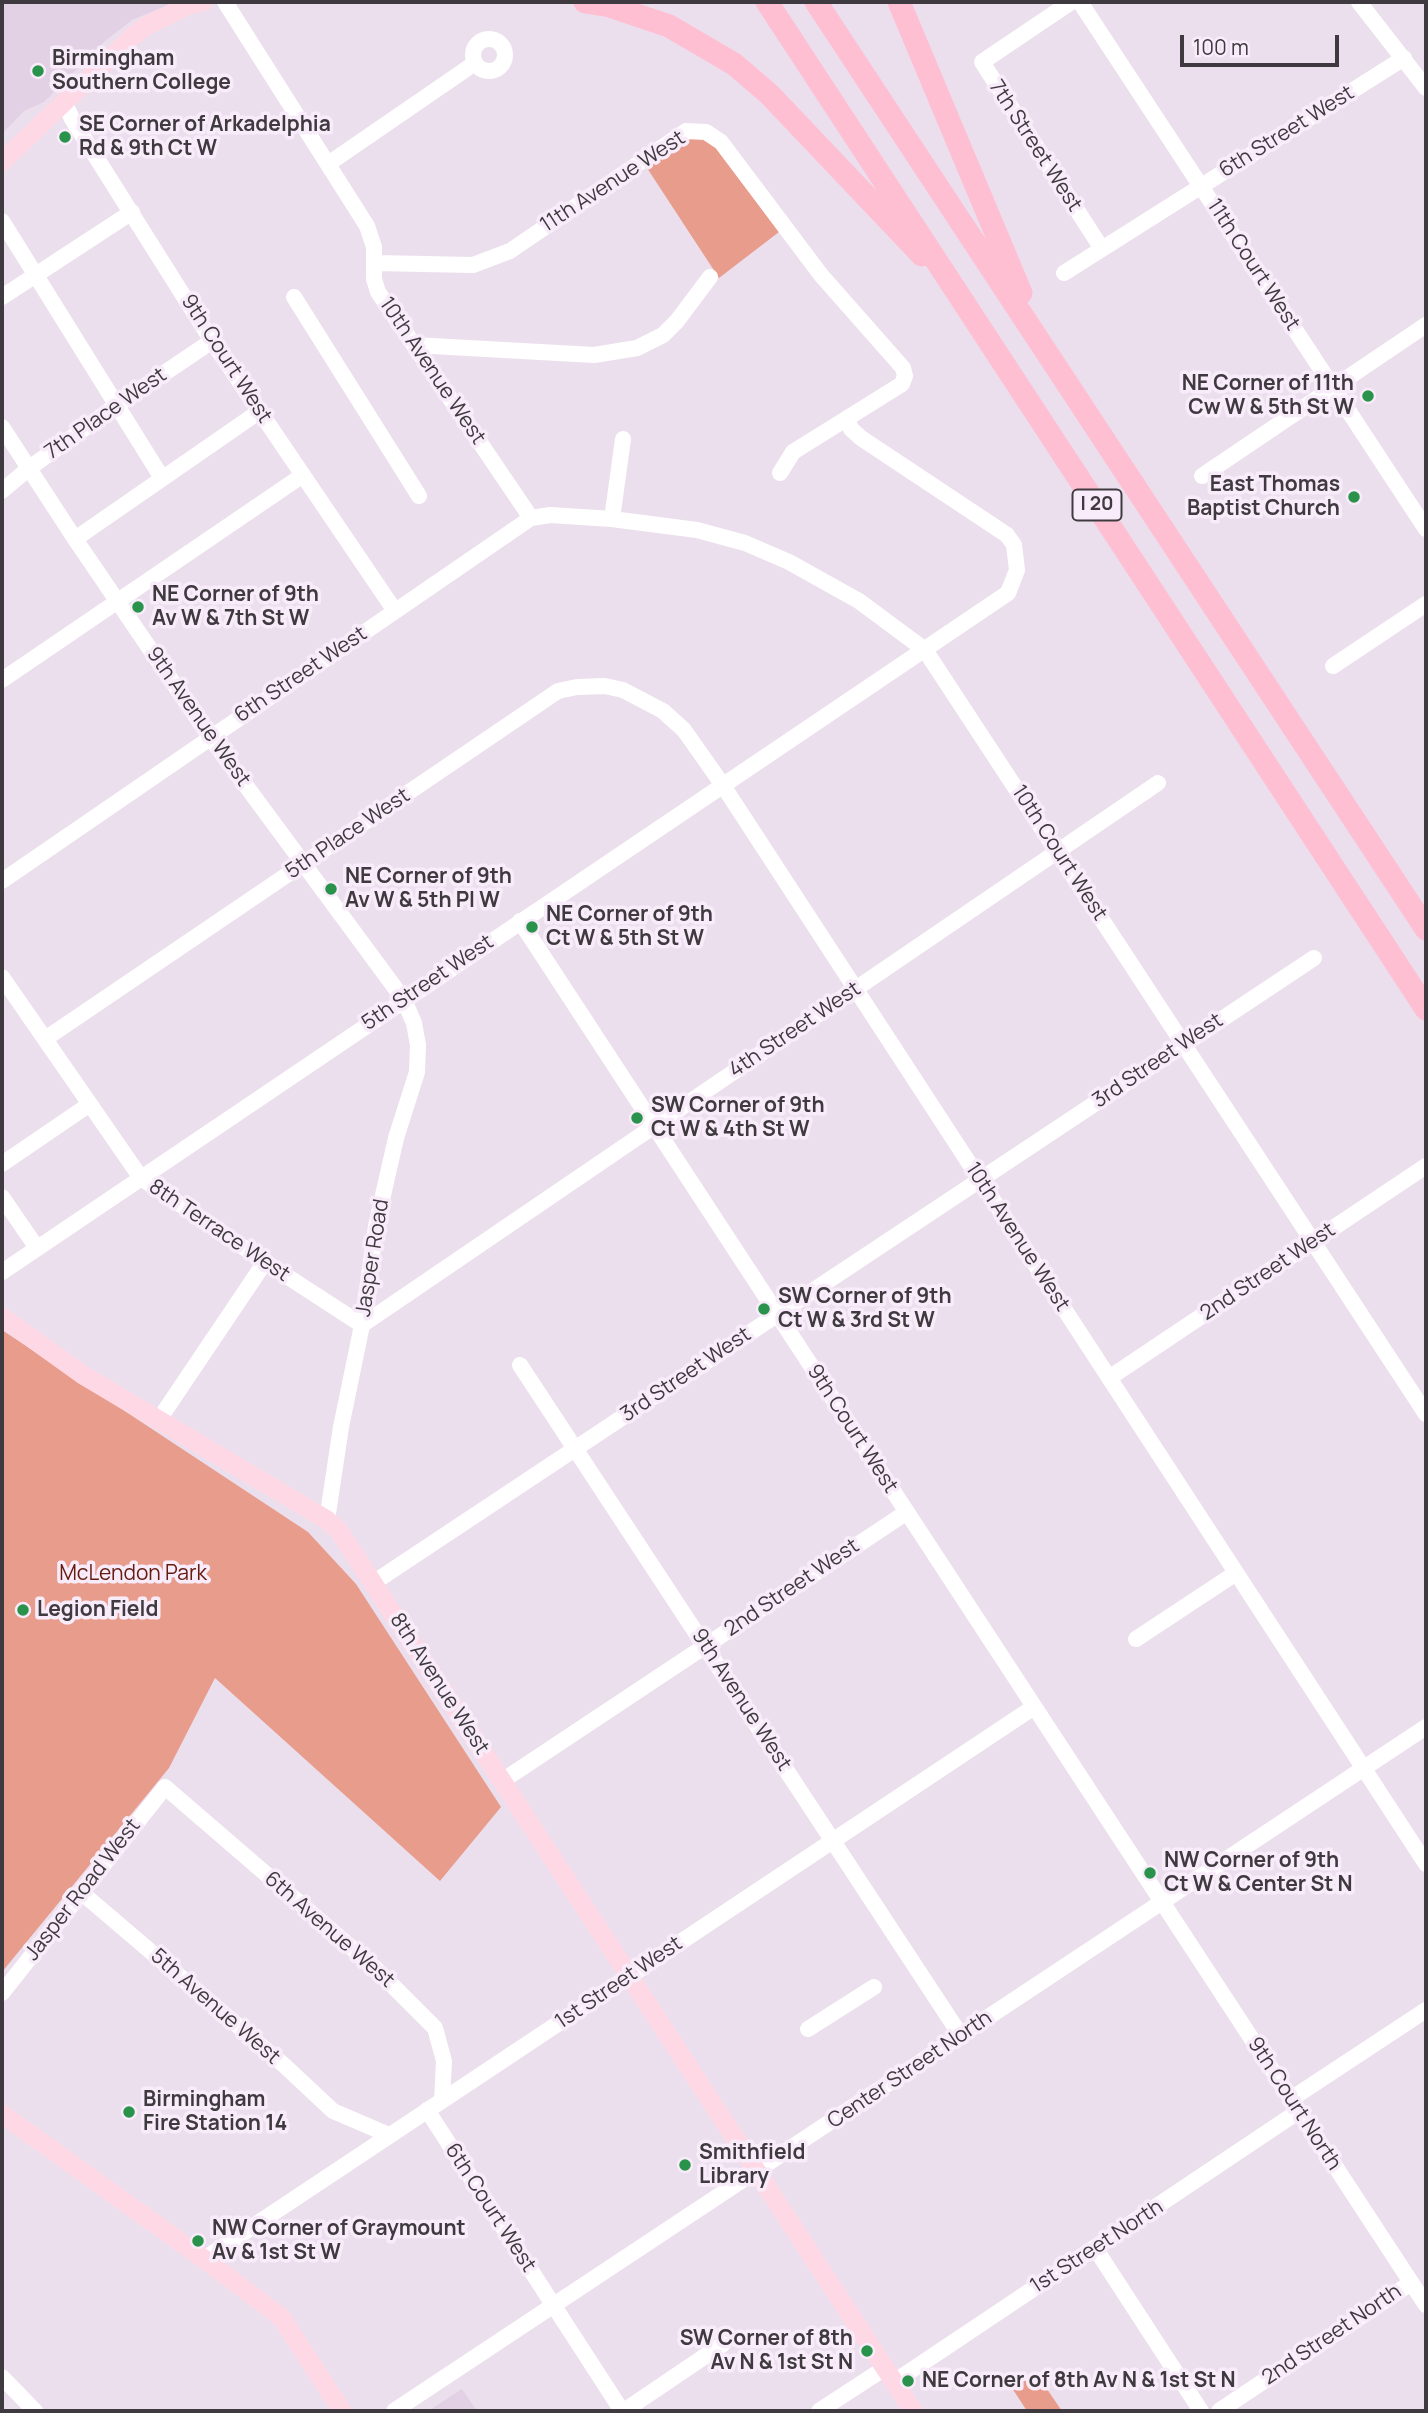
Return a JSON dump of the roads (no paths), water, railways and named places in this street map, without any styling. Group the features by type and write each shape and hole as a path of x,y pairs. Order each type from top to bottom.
{"highway":[{"path":"585,2 610,6 668,26 734,64 769,94 959,293"},
{"name":"I 20","path":"767,2 1426,1009"},
{"name":"I 20","path":"816,2 1426,929"},
{"path":"899,2 1019,290 1063,377"}],"main road":[{"path":"3,160 132,37 146,26 193,3"},
{"name":"8th Avenue West","path":"2,1317 83,1375 327,1520 339,1531 913,2411"},
{"path":"2,2114 204,2259 281,2318 342,2411"}],"street":[{"name":"10th Avenue West","path":"225,2 367,226 374,247 374,279 378,292 531,518"},
{"name":"7th Street West","path":"1071,2 982,62 1102,249"},
{"name":"11th Court West","path":"1080,2 1426,529"},
{"path":"1359,2 1426,88"},
{"name":"6th Street West","path":"1064,273 1404,58"},
{"path":"328,164 475,64"},
{"name":"9th Court West","path":"64,101 72,119 212,341 395,611"},
{"name":"11th Avenue West","path":"375,263 473,265 510,251 686,131 706,132 722,142 821,275 903,369 905,376 902,384 848,419"},
{"path":"2,297 132,212"},
{"path":"2,221 162,478"},
{"path":"414,345 594,355 637,348 663,335 710,277"},
{"path":"294,297 419,496"},
{"path":"1202,476 1426,325"},
{"name":"7th Place West","path":"2,491 117,405 212,341"},
{"path":"75,539 260,411"},
{"path":"780,473 793,452 848,419"},
{"name":"5th Street West","path":"2,1272 1008,593 1017,570 1014,545 1007,535 861,438 851,429 848,419"},
{"name":"9th Avenue West","path":"2,427 210,737 404,1000"},
{"path":"612,519 623,439"},
{"path":"2,680 303,475"},
{"name":"10th Court West","path":"531,518 550,515 612,519 697,530 745,543 789,562 859,601 925,650 1426,1414"},
{"name":"6th Street West","path":"2,881 531,518"},
{"path":"1333,666 1426,604"},
{"name":"5th Place West","path":"45,1039 558,691 605,686 623,690 663,711"},
{"name":"10th Avenue West","path":"663,711 684,730 722,784 1426,1864"},
{"name":"4th Street West","path":"362,1325 1158,783"},
{"name":"9th Court West","path":"520,921 1162,1902"},
{"name":"3rd Street West","path":"373,1583 1314,958"},
{"name":"8th Terrace West","path":"2,976 141,1178 362,1325"},
{"name":"Jasper Road","path":"327,1520 379,1213 396,1139 417,1072 418,1045 414,1023 404,1000"},
{"path":"2,1164 90,1104"},
{"name":"2nd Street West","path":"1109,1378 1426,1166"},
{"path":"2,1197 37,1248"},
{"path":"158,1421 265,1262"},
{"name":"9th Avenue West","path":"520,1365 961,2036"},
{"name":"2nd Street West","path":"502,1781 907,1512"},
{"path":"1136,1639 1236,1573"},
{"name":"1st Street West","path":"204,2259 1034,1707"},
{"name":"Center Street North","path":"394,2411 1426,1727"},
{"name":"Jasper Road West","path":"2,1993 165,1787"},
{"name":"6th Avenue West","path":"165,1787 375,1968 435,2028 444,2061 442,2101"},
{"name":"5th Avenue West","path":"82,1893 285,2066 333,2111 388,2135"},
{"name":"9th Court North","path":"1162,1902 1424,2298"},
{"path":"808,2029 874,1987"},
{"name":"1st Street North","path":"819,2411 889,2375 1095,2248 1426,2010"},
{"name":"6th Court West","path":"427,2110 623,2411"},
{"path":"1095,2248 1201,2411"},
{"name":"2nd Street North","path":"1219,2411 1412,2283"},
{"path":"623,2411 723,2344"},
{"path":"2,2376 35,2411"}],"place":[{"name":"Birmingham Southern College","path":"38,71"},
{"name":"SE Corner of Arkadelphia Rd & 9th Ct W","path":"65,137"},
{"name":"NE Corner of 11th Cw W & 5th St W","path":"1368,396"},
{"name":"East Thomas Baptist Church","path":"1354,497"},
{"name":"NE Corner of 9th Av W & 7th St W","path":"138,607"},
{"name":"NE Corner of 9th Av W & 5th Pl W","path":"331,889"},
{"name":"NE Corner of 9th Ct W & 5th St W","path":"532,927"},
{"name":"SW Corner of 9th Ct W & 4th St W","path":"637,1118"},
{"name":"SW Corner of 9th Ct W & 3rd St W","path":"764,1309"},
{"name":"Legion Field","path":"23,1610"},
{"name":"NW Corner of 9th Ct W & Center St N","path":"1150,1873"},
{"name":"Birmingham Fire Station 14","path":"129,2112"},
{"name":"Smithfield Library","path":"685,2165"},
{"name":"NW Corner of Graymount Av & 1st St W","path":"198,2241"},
{"name":"SW Corner of 8th Av N & 1st St N","path":"867,2351"},
{"name":"NE Corner of 8th Av N & 1st St N","path":"908,2381"}],"park label":[{"name":"McLendon Park","path":"133,1574"}]}
